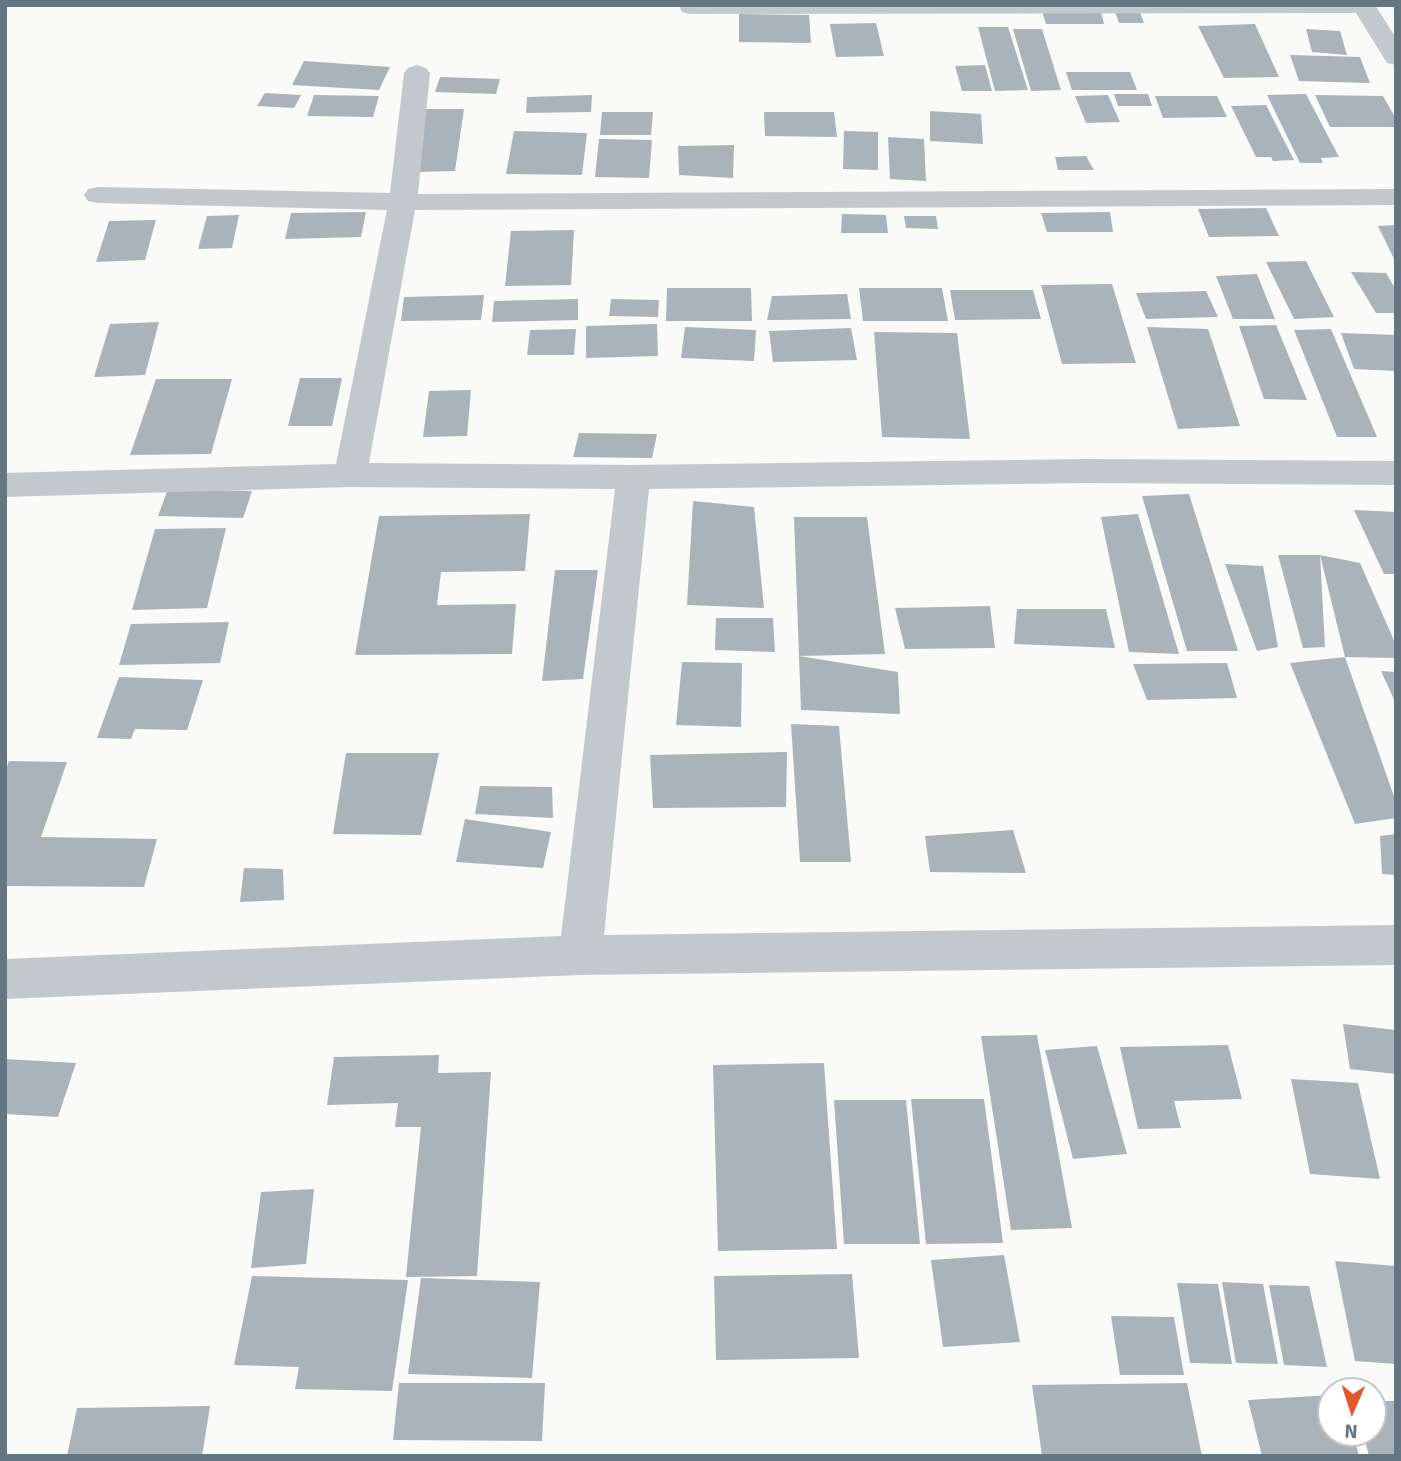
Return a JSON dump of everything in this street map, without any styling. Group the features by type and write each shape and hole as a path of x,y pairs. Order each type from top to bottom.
{"street":[{"path":"690,7 1363,6 1396,58"},
{"path":"350,475 403,202 418,73"},
{"path":"97,195 403,202 1396,197"},
{"path":"5,485 350,475 633,477 1089,471 1396,473"},
{"path":"580,955 633,477"},
{"path":"5,979 580,955 1396,945"}],"building":[{"path":"1042,11 1101,12 1104,24 1046,24"},
{"path":"1115,12 1140,12 1144,23 1119,23"},
{"path":"739,14 809,15 811,43 739,42"},
{"path":"876,23 884,56 836,57 830,24"},
{"path":"1255,24 1279,77 1224,78 1198,26"},
{"path":"978,27 1008,27 1028,90 995,91"},
{"path":"1013,29 1042,29 1061,90 1031,91"},
{"path":"1306,29 1340,31 1347,55 1312,52"},
{"path":"1290,55 1360,57 1370,83 1299,81"},
{"path":"304,61 390,67 379,90 292,85"},
{"path":"985,65 992,91 962,91 955,66"},
{"path":"1066,72 1130,72 1137,90 1072,90"},
{"path":"440,77 500,79 496,94 435,92"},
{"path":"265,93 301,95 294,108 257,106"},
{"path":"1114,94 1148,94 1152,106 1118,106"},
{"path":"1306,94 1339,157 1321,158 1323,163 1300,163 1267,95"},
{"path":"314,95 379,96 373,117 307,116"},
{"path":"592,95 591,112 526,113 527,97"},
{"path":"1108,95 1120,122 1086,123 1075,96"},
{"path":"1315,95 1383,96 1396,119 1396,127 1330,127"},
{"path":"1155,96 1217,96 1227,117 1163,118"},
{"path":"1266,105 1294,160 1273,161 1271,157 1256,157 1231,106"},
{"path":"424,109 464,109 455,171 414,172"},
{"path":"930,111 981,114 983,144 930,141"},
{"path":"602,112 653,112 651,135 600,135"},
{"path":"764,112 834,112 837,137 765,136"},
{"path":"514,131 587,133 582,175 506,174"},
{"path":"844,131 878,132 878,170 843,169"},
{"path":"888,137 924,139 926,181 890,179"},
{"path":"599,139 652,140 649,178 595,177"},
{"path":"734,145 733,178 679,175 678,146"},
{"path":"1086,156 1094,170 1058,170 1055,157"},
{"path":"1266,208 1279,236 1209,237 1198,209"},
{"path":"366,212 361,237 285,239 291,213"},
{"path":"1110,212 1113,232 1047,232 1041,213"},
{"path":"842,214 886,215 888,233 841,233"},
{"path":"239,215 232,248 198,249 207,216"},
{"path":"904,216 936,216 938,229 906,228"},
{"path":"156,220 145,260 96,262 109,221"},
{"path":"1396,225 1396,263 1378,226"},
{"path":"574,230 571,285 505,286 511,231"},
{"path":"1306,261 1334,317 1294,319 1266,262"},
{"path":"1351,272 1386,273 1396,290 1396,313 1376,313"},
{"path":"1257,274 1275,319 1233,319 1216,276"},
{"path":"1112,284 1136,363 1062,364 1041,285"},
{"path":"667,288 751,288 752,321 666,321"},
{"path":"859,288 942,288 948,321 863,321"},
{"path":"950,290 1033,290 1041,319 955,320"},
{"path":"1206,291 1218,317 1146,319 1136,293"},
{"path":"847,294 851,319 767,320 772,296"},
{"path":"484,295 481,320 401,321 404,297"},
{"path":"578,299 578,320 492,322 494,301"},
{"path":"611,299 659,300 658,317 609,316"},
{"path":"159,322 145,375 94,377 110,324"},
{"path":"657,324 658,356 586,358 586,326"},
{"path":"1276,325 1307,400 1264,399 1239,326"},
{"path":"685,327 756,330 754,361 681,358"},
{"path":"1147,327 1208,329 1240,426 1178,429"},
{"path":"851,328 857,360 773,362 769,331"},
{"path":"576,329 574,355 527,355 530,330"},
{"path":"1331,329 1377,437 1337,437 1294,330"},
{"path":"874,332 957,333 970,439 882,437"},
{"path":"1341,333 1396,335 1396,371 1354,369"},
{"path":"300,378 342,378 332,426 288,426"},
{"path":"156,379 232,379 211,454 130,455"},
{"path":"471,390 467,436 423,437 429,391"},
{"path":"579,433 657,434 652,458 573,457"},
{"path":"168,489 252,491 243,518 158,516"},
{"path":"1189,494 1238,651 1187,651 1142,496"},
{"path":"693,501 754,507 764,608 687,605"},
{"path":"1354,510 1396,512 1396,574 1384,574"},
{"path":"530,514 525,571 441,572 437,605 516,604 512,654 355,655 379,516"},
{"path":"1138,514 1179,654 1129,652 1101,517"},
{"path":"794,517 867,517 885,654 799,656"},
{"path":"226,528 207,608 132,610 155,529"},
{"path":"1278,555 1320,555 1325,647 1303,648"},
{"path":"1320,555 1360,563 1396,645 1396,658 1345,657"},
{"path":"1225,564 1263,566 1278,647 1257,651"},
{"path":"555,570 598,570 583,679 542,681"},
{"path":"990,606 995,648 905,649 895,608"},
{"path":"1017,609 1106,609 1115,648 1014,644"},
{"path":"716,618 773,618 775,652 715,650"},
{"path":"229,622 220,663 119,665 131,624"},
{"path":"799,656 898,672 900,714 801,710"},
{"path":"1345,657 1396,802 1396,818 1355,824 1290,663"},
{"path":"682,662 742,663 741,727 676,725"},
{"path":"1227,663 1237,698 1147,700 1133,664"},
{"path":"1381,671 1396,672 1396,704"},
{"path":"119,677 203,680 187,730 135,729 131,739 97,738"},
{"path":"791,724 839,726 851,862 800,862"},
{"path":"787,752 786,807 653,808 650,755"},
{"path":"346,753 439,753 421,835 333,834"},
{"path":"9,761 67,762 41,837 157,839 144,887 5,886 5,771"},
{"path":"480,786 552,787 553,818 475,814"},
{"path":"465,819 551,832 543,868 456,862"},
{"path":"1013,830 1026,873 930,872 925,836"},
{"path":"1396,834 1396,875 1382,874 1380,836"},
{"path":"244,868 283,869 284,900 240,902"},
{"path":"1343,1024 1396,1030 1396,1074 1350,1069"},
{"path":"1037,1035 1072,1228 1011,1230 981,1036"},
{"path":"1228,1045 1242,1099 1174,1101 1181,1128 1138,1129 1120,1047"},
{"path":"1097,1046 1127,1154 1073,1159 1045,1050"},
{"path":"439,1055 438,1073 491,1072 477,1276 406,1277 421,1127 395,1127 398,1103 327,1105 334,1057"},
{"path":"5,1059 76,1063 58,1117 5,1114"},
{"path":"824,1063 837,1249 718,1251 713,1065"},
{"path":"1291,1079 1358,1083 1380,1179 1310,1174"},
{"path":"911,1099 984,1099 1003,1243 926,1244"},
{"path":"834,1100 906,1100 920,1244 844,1244"},
{"path":"314,1189 306,1264 251,1268 261,1192"},
{"path":"1004,1255 1020,1342 943,1347 931,1260"},
{"path":"1335,1261 1396,1266 1396,1364 1355,1361"},
{"path":"852,1274 859,1358 716,1360 714,1276"},
{"path":"252,1276 408,1280 392,1391 295,1389 299,1367 234,1365"},
{"path":"421,1278 540,1282 532,1378 408,1374"},
{"path":"1222,1282 1263,1284 1278,1364 1236,1363"},
{"path":"1177,1283 1218,1284 1232,1364 1190,1363"},
{"path":"1269,1285 1309,1286 1327,1367 1284,1365"},
{"path":"1111,1316 1174,1317 1184,1375 1120,1375"},
{"path":"399,1383 545,1383 542,1441 393,1440"},
{"path":"1187,1383 1202,1456 1042,1456 1032,1385"},
{"path":"1317,1396 1317,1447 1357,1447 1359,1456 1262,1456 1248,1400"},
{"path":"1387,1401 1396,1401 1396,1456 1369,1456 1367,1447 1387,1447"},
{"path":"210,1406 202,1456 67,1456 77,1408"}]}
